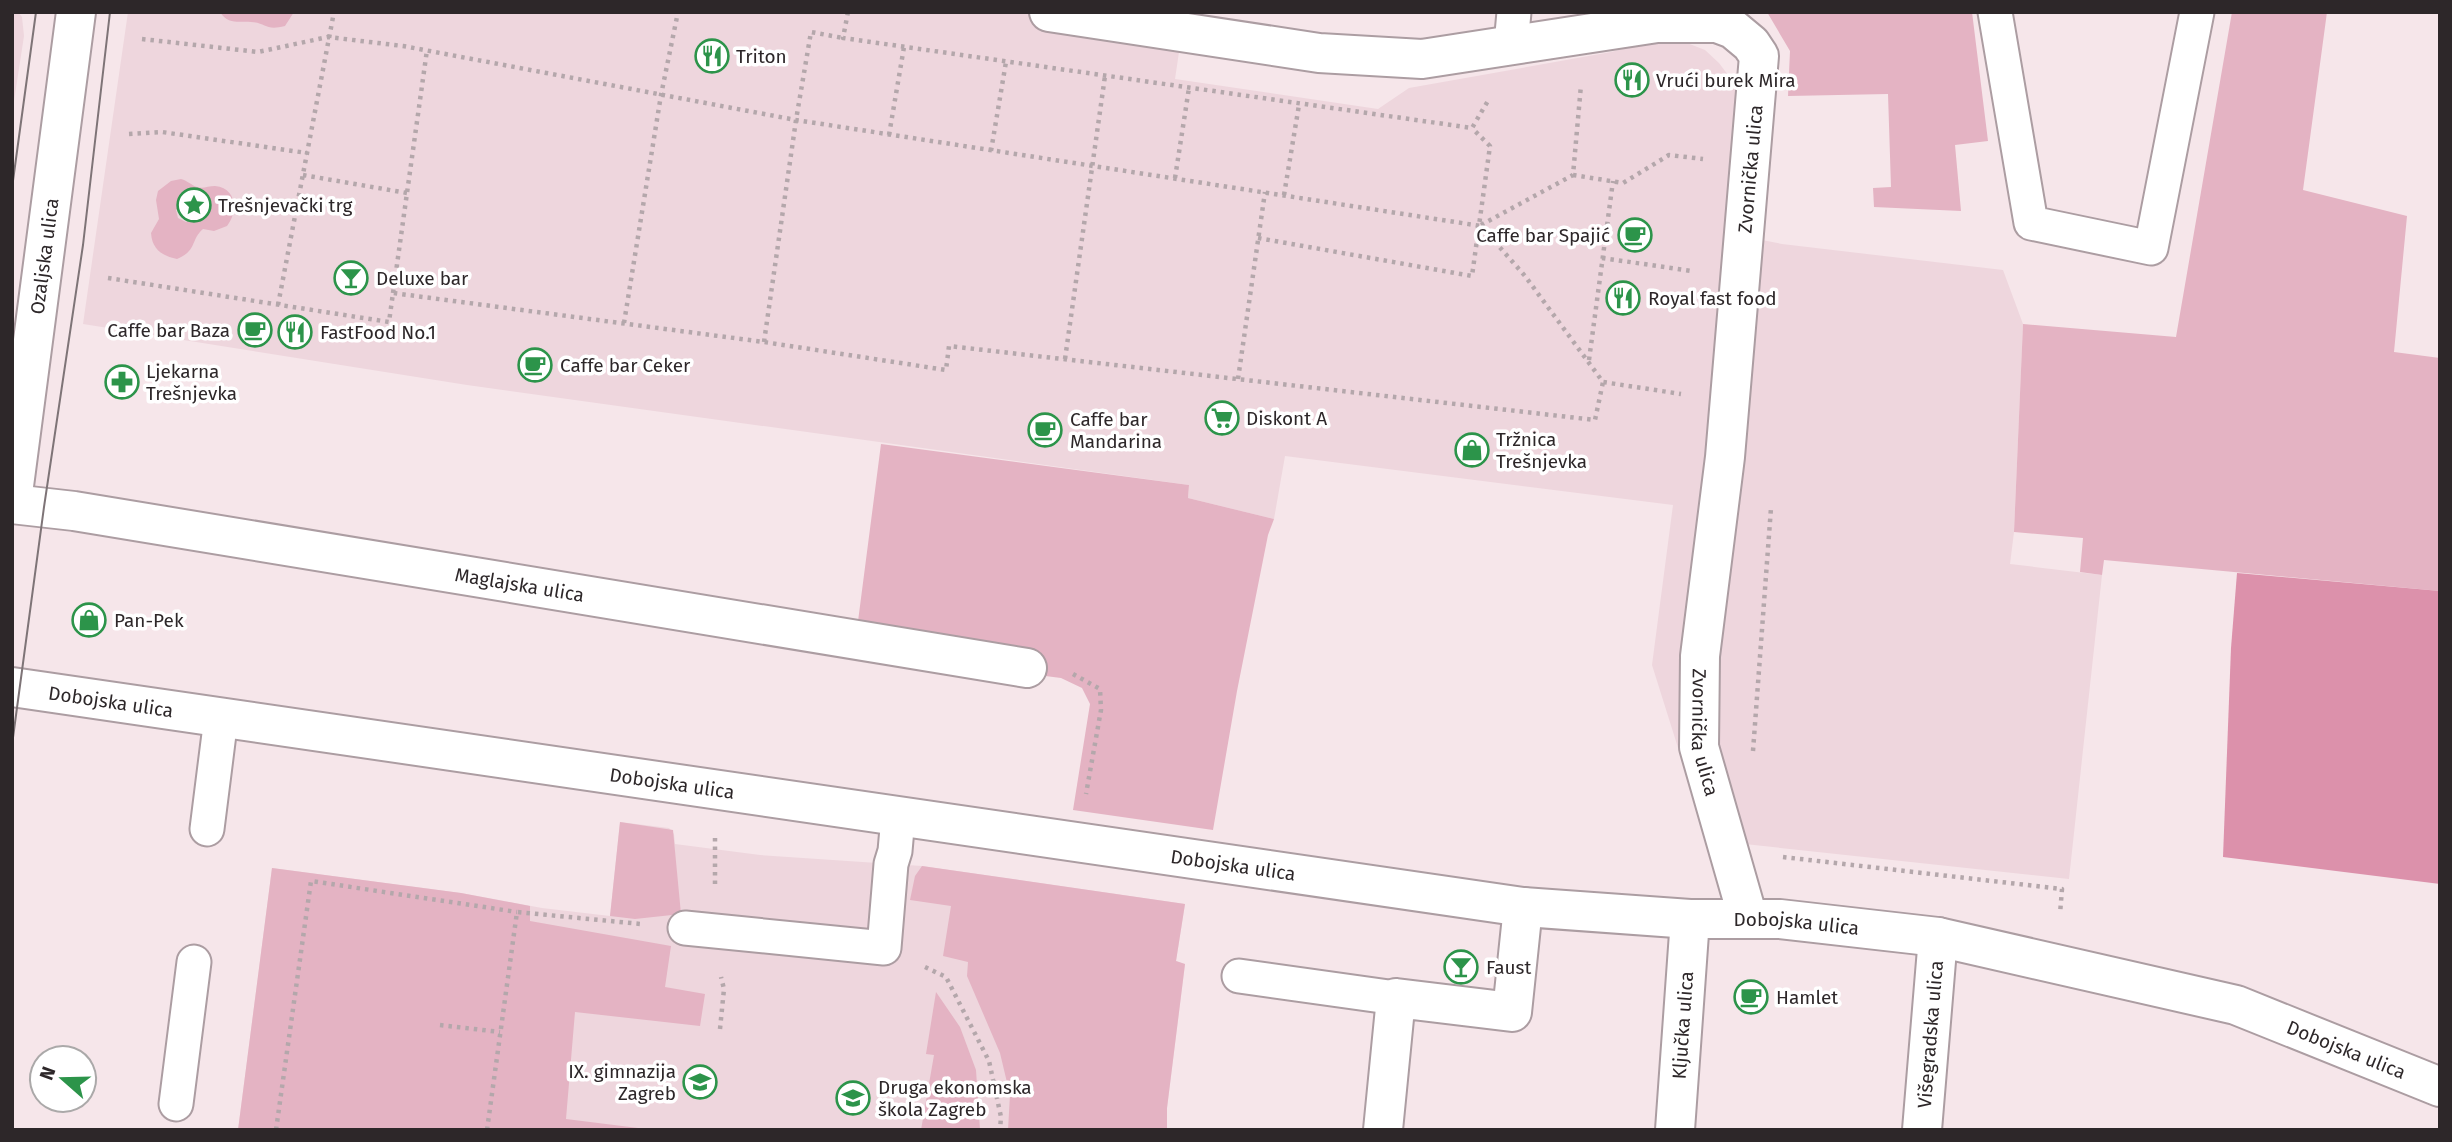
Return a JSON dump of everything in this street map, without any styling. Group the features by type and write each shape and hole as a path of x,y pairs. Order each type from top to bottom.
{"street":[{"name":"Ozaljska ulica","path":"12,502 76,12"},
{"name":"Zvornička ulica","path":"1049,12 1201,24 1319,53 1422,59 1513,29 1717,23 1733,29 1751,44 1759,56 1730,403 1700,656 1699,747 1748,918"},
{"name":"Maglajska ulica","path":"12,502 1027,668"},
{"name":"Dobojska ulica","path":"12,687 1523,907 1690,919 1780,919 1938,937 2236,1005 2440,1087"},
{"path":"1383,1130 1396,998 1512,1012 1523,907"},
{"name":"Ključka ulica","path":"1675,1130 1690,919"},
{"name":"Višegradska ulica","path":"1922,1130 1938,937"}],"lane":[{"path":"1995,12 2031,223 2151,248 2197,12"},
{"path":"207,829 221,718"},
{"path":"685,928 884,948 898,817"},
{"path":"176,1104 194,962"},
{"path":"1239,976 1396,998"}],"path":[{"path":"278,305 334,12"},
{"path":"624,323 678,12"},
{"path":"1175,178 1201,24"},
{"path":"764,342 811,32 844,38"},
{"path":"142,40 258,52 328,37 427,50 796,120 1481,226 1573,174 1623,183 1669,155 1750,165"},
{"path":"889,135 904,47"},
{"path":"108,278 389,322 427,50"},
{"path":"991,150 1006,62"},
{"path":"1065,359 1105,76"},
{"path":"1573,174 1582,80"},
{"path":"1284,195 1299,105"},
{"path":"1258,238 1472,276 1490,146 1472,128"},
{"path":"129,134 162,132 307,153"},
{"path":"303,175 407,193"},
{"path":"1588,362 1613,181"},
{"path":"1238,379 1265,192"},
{"path":"1481,226 1525,276 1603,382 1730,403"},
{"path":"1602,258 1741,278"},
{"path":"393,293 764,342 946,370 949,346 1595,420 1603,382"},
{"path":"1753,756 1772,507"},
{"path":"1027,668 1071,673 1100,689 1101,710 1085,798"},
{"path":"1779,857 2062,889 2059,917"},
{"path":"276,1130 311,881 517,912 685,928"},
{"path":"487,1130 517,912"},
{"path":"884,948 946,976 989,1062 1001,1117 1000,1130"},
{"path":"440,1025 500,1032"}],"shaded area":[{"path":"12,12 18,12 22,17 24,36 12,114"},
{"name":"Tržnica Trešnjevka","path":"128,12 1185,12 1175,79 1378,109 1409,88 1611,52 1663,39 1687,43 1705,50 1737,87 1744,109 1736,235 1782,244 2003,270 2023,324 2014,532 2010,564 2102,575 2069,879 1707,840 1652,665 1673,505 1285,456 1274,519 1188,498 1189,485 467,385 83,324"},
{"path":"220,12 294,12 285,26 274,28 256,23 230,21"},
{"path":"1767,12 1972,12 1988,141 1955,145 1961,211 1874,207 1873,188 1891,187 1888,94 1788,96 1790,51"},
{"path":"2232,12 2327,12 2303,190 2407,216 2394,352 2440,358 2440,591 2104,560 2102,575 2080,572 2083,538 2014,532 2023,324 2176,337"},
{"path":"181,179 199,188 222,188 231,196 234,208 227,226 214,231 203,229 188,252 177,259 159,251 153,243 151,233 159,219 156,200 158,191 171,181","holes":["180,205 192,205 195,214 191,220 186,222 178,218 176,210"]},
{"path":"881,444 1189,485 1188,498 1274,519 1268,535 1237,691 1213,830 1073,810 1090,704 1082,688 1061,678 868,653 857,629"},
{"path":"2237,573 2440,591 2440,884 2223,857 2231,648"},
{"path":"620,822 669,828 674,834 675,844 760,855 922,866 1185,904 1176,961 1185,964 1167,1108 1167,1130 238,1130 272,868 610,916"},
{"path":"620,822 673,830 681,914 635,919 610,916"},
{"path":"922,866 1185,904 1176,961 1185,964 1167,1108 1167,1130 1008,1130 1010,1095 1000,1053 967,976 968,962 943,956 951,906 910,900 915,876"},
{"path":"272,868 461,893 530,906 530,921 671,946 665,987 705,994 700,1026 575,1012 566,1119 654,1130 238,1130"},
{"path":"936,992 960,1027 976,1070 980,1130 921,1130 934,1055 926,1054"}],"tram line":[{"path":"12,188 36,12"},
{"path":"12,745 83,245 110,12"}],"place":[{"name":"Triton","path":"712,56"},
{"name":"Vrući burek Mira","path":"1632,80"},
{"name":"Trešnjevački trg","path":"194,205"},
{"name":"Caffe bar Spajić","path":"1635,235"},
{"name":"Deluxe bar","path":"351,278"},
{"name":"Royal fast food","path":"1623,298"},
{"name":"Caffe bar Baza","path":"255,330"},
{"name":"FastFood No.1","path":"295,332"},
{"name":"Caffe bar Ceker","path":"535,365"},
{"name":"Ljekarna Trešnjevka","path":"122,382"},
{"name":"Diskont A","path":"1222,418"},
{"name":"Caffe bar Mandarina","path":"1045,430"},
{"name":"Tržnica Trešnjevka","path":"1472,450"},
{"name":"Pan-Pek","path":"89,620"},
{"name":"Faust","path":"1461,967"},
{"name":"Hamlet","path":"1751,997"},
{"name":"IX. gimnazija Zagreb","path":"700,1082"},
{"name":"Druga ekonomska škola Zagreb","path":"853,1098"}]}
